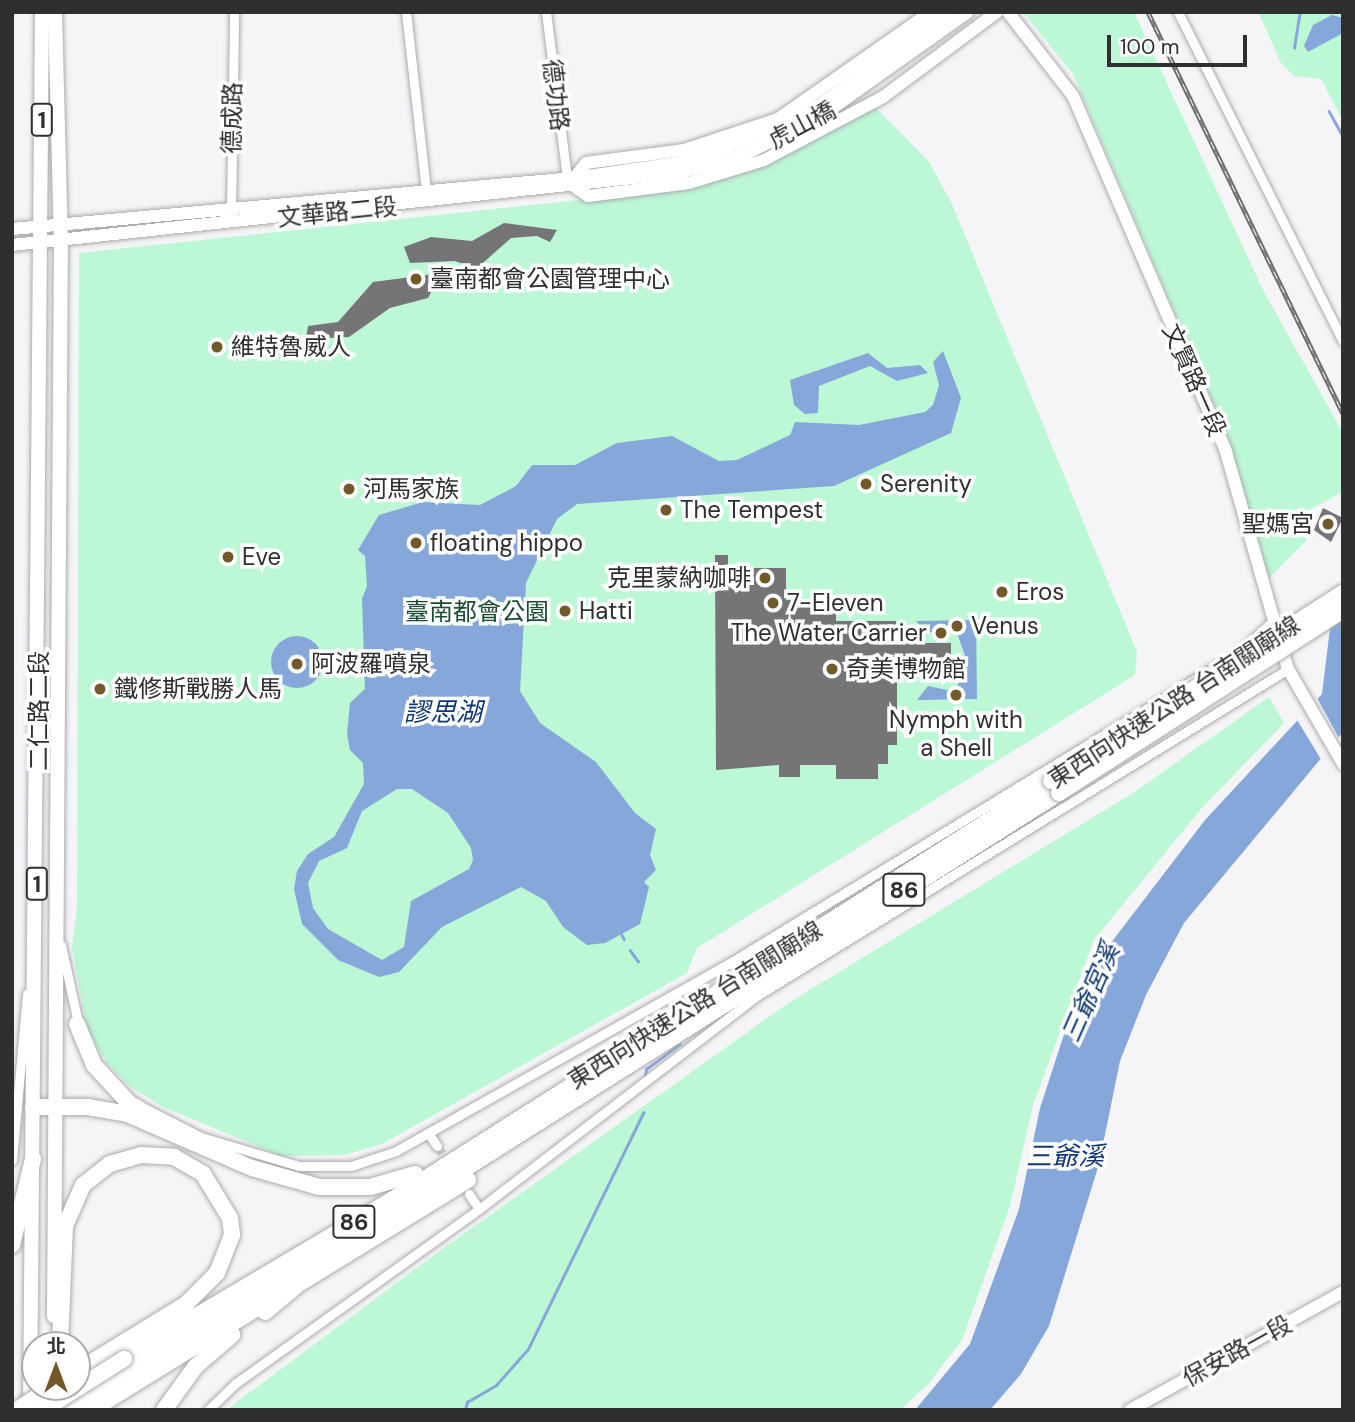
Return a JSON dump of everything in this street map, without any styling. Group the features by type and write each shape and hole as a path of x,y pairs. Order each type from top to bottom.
{"highway":[{"name":"東西向快速公路 台南關廟線","path":"1054,788 1343,593"},
{"name":"東西向快速公路 台南關廟線","path":"43,1410 124,1366 513,1139 745,980 1343,610"},
{"name":"東西向快速公路 台南關廟線","path":"69,1410 124,1366 390,1201 580,1077 687,1018"},
{"path":"77,1024 94,1065 114,1089 178,1133"},
{"path":"33,1107 109,1110 178,1133 291,1181 370,1187 397,1183 580,1077"},
{"path":"91,1370 124,1366 301,1282 502,1157 513,1139"},
{"path":"58,1331 65,1226 75,1197 95,1173 117,1161 141,1155 174,1157 214,1186 232,1235 206,1288 124,1366 92,1410"},
{"path":"12,1245 33,1159"},
{"path":"164,1410 196,1366 301,1282"}],"main road":[{"name":"二仁路二段","path":"30,1410 38,819 42,12"},
{"name":"二仁路二段","path":"55,12 61,235 53,1107 57,1331"}],"street":[{"name":"德成路","path":"231,217 234,12"},
{"path":"406,12 426,191"},
{"name":"德功路","path":"546,12 572,181"},
{"path":"931,12 778,119 684,150 586,163 572,181 588,196 689,183 764,160 883,97 996,12"},
{"name":"虎山橋","path":"611,178 708,155 772,131 847,88 949,12"},
{"name":"虎山橋","path":"611,178 711,165 776,141 853,97 968,12"},
{"name":"文賢路一段","path":"1008,12 1073,96 1226,452 1288,669 1305,703 1343,764"},
{"path":"1178,12 1343,341"},
{"name":"文華路二段","path":"231,217 426,191 611,178"},
{"name":"文華路二段","path":"41,236 572,181"},
{"path":"12,229 41,236"},
{"path":"12,245 41,236"},
{"path":"1054,788 1149,704 1237,654 1274,620"},
{"path":"54,916 77,1024 111,1076 137,1103 166,1121 243,1152 299,1166 351,1166 428,1133 671,993 745,980 1054,788 1169,737 1288,669"},
{"path":"12,1160 28,985 33,829 38,819"},
{"path":"208,1410 246,1375 479,1209 702,1041 745,980"},
{"path":"428,1133 438,1146"},
{"path":"469,1194 479,1209"},
{"name":"保安路一段","path":"1130,1410 1343,1292"}],"green space":[{"path":"1023,12 1134,12 1263,290 1343,433 1343,492 1307,511 1306,541 1269,578 1229,440 1073,74"},
{"path":"1258,12 1343,12 1343,121 1321,79 1294,76 1281,63"},
{"name":"臺南都會公園","path":"877,109 930,163 952,204 1137,652 1135,675 697,948 687,973 382,1144 345,1155 281,1156 163,1107 129,1086 107,1063 87,1029 72,948 77,907 79,253 682,189 754,170 863,111"},
{"path":"1269,697 1284,723 1201,809 1094,940 1033,1105 1010,1206 962,1340 929,1383 900,1410 226,1410 434,1255 790,1002 1136,791"}],"water":[{"path":"1332,15 1343,18 1343,33 1308,52 1304,46 1313,25"},
{"name":"謬思湖","path":"943,351 961,398 951,433 834,486 577,504 557,519 526,583 520,691 540,723 596,762 635,813 656,829 650,855 656,870 644,882 649,887 640,924 605,943 587,945 563,927 546,901 521,887 442,927 399,972 379,977 338,960 302,924 294,889 297,871 308,854 334,837 364,784 363,763 350,750 347,734 350,703 365,689 362,599 367,586 365,556 358,550 379,515 423,502 480,505 516,486 532,465 575,465 617,443 672,436 719,461 737,460 790,435 795,422 859,425 925,412 933,405 939,385 933,362","holes":["397,789 412,789 448,813 471,848 473,860 469,869 411,901 404,947 382,960 328,929 313,908 308,883 319,861 347,848 362,811"]},
{"path":"868,353 887,368 920,365 928,373 897,381 870,366 819,386 818,413 805,414 794,405 790,380"},
{"name":"三爺溪","path":"1343,583 1343,732 1184,923 1146,995 1120,1061 1099,1164 1049,1326 1021,1374 990,1410 915,1410 970,1344 1019,1209 1040,1108 1072,1010 1107,948 1205,820 1322,694 1331,620"},
{"path":"976,620 977,699 917,700 928,686 947,690 958,685 967,661 958,636 947,631 926,633 916,621"},
{"name":"阿波羅噴泉","path":"297,636 307,638 315,644 321,652 321,672 315,680 307,686 297,688 287,686 279,680 273,672 271,662 273,652 279,644 287,638"}],"pier":[{"path":"1316,696 1340,740 1322,761 1296,718"}],"building":[{"path":"504,223 557,230 550,242 537,236 511,238 476,269 455,261 410,263 404,247 431,237 472,241"},
{"path":"442,273 428,298 390,308 349,337 306,339 308,326 338,322 373,282"},
{"name":"聖媽宮","path":"1323,508 1343,518 1331,542 1314,530"},
{"name":"奇美博物館","path":"715,555 728,555 728,568 786,568 786,600 836,600 836,621 896,621 896,643 951,643 951,677 897,677 897,745 888,745 888,764 878,764 878,779 836,779 836,765 800,765 800,777 779,777 779,765 716,770"}],"waterway":[{"path":"1294,48 1300,12"},
{"path":"1329,111 1343,136"},
{"path":"620,931 624,939"},
{"path":"630,950 638,961"},
{"path":"645,1077 646,1069 680,1044"},
{"path":"465,1410 467,1402 496,1385 528,1349 643,1113"}],"tunnel":[{"path":"437,1146 451,1166"}],"railway":[{"path":"1148,12 1343,413"}],"place":[{"name":"臺南都會公園管理中心","path":"416,279"},
{"name":"維特魯威人","path":"217,347"},
{"name":"Serenity","path":"866,484"},
{"name":"河馬家族","path":"349,489"},
{"name":"The Tempest","path":"666,510"},
{"name":"聖媽宮","path":"1328,524"},
{"name":"floating hippo","path":"416,543"},
{"name":"Eve","path":"228,557"},
{"name":"克里蒙納咖啡","path":"765,578"},
{"name":"Eros","path":"1002,592"},
{"name":"7-Eleven","path":"773,603"},
{"name":"Hatti","path":"565,611"},
{"name":"Venus","path":"957,626"},
{"name":"The Water Carrier","path":"941,633"},
{"name":"阿波羅噴泉","path":"297,664"},
{"name":"奇美博物館","path":"832,669"},
{"name":"鐵修斯戰勝人馬","path":"100,689"},
{"name":"Nymph with a Shell","path":"956,695"}],"water label":[{"name":"三爺宮溪","path":"1091,993"}]}
